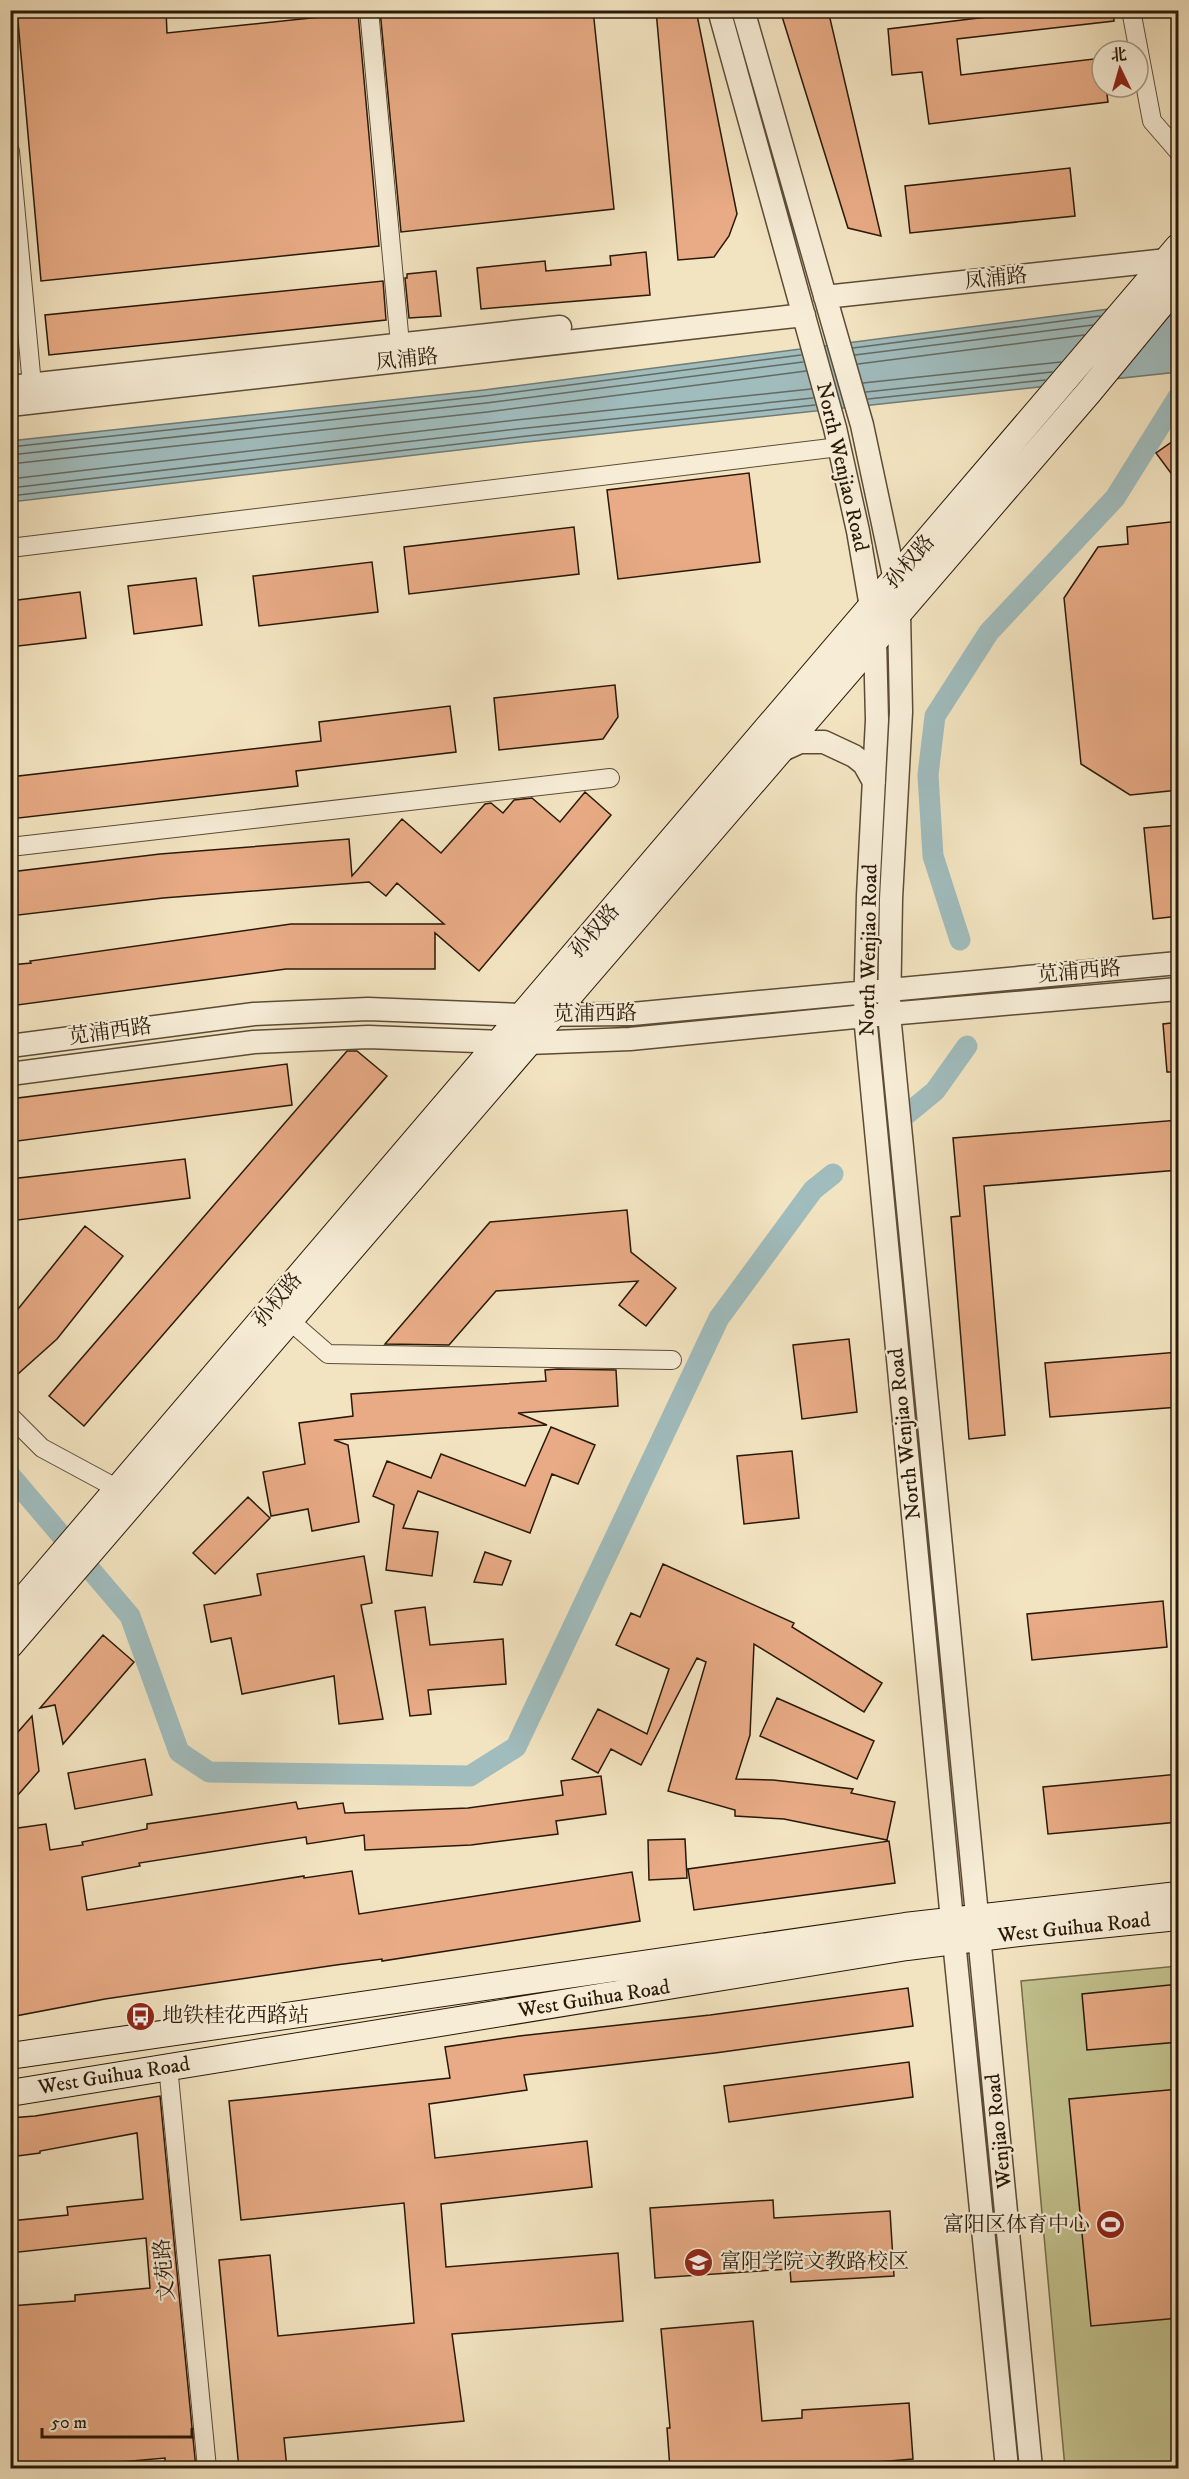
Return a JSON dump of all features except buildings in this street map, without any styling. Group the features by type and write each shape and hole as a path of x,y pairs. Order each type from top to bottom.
{"main road":[{"name":"孙权路","path":"108,1515 118,1489 1173,254"},
{"name":"孙权路","path":"10,1645 61,1570 108,1515 289,1320 554,1015 1089,392 1177,286"},
{"name":"孙权路","path":"10,1615 61,1570"},
{"name":"West Guihua Road","path":"10,2056 979,1927 1179,1895"},
{"name":"West Guihua Road","path":"979,1927 1179,1917"},
{"name":"West Guihua Road","path":"10,2093 953,1930"}],"street":[{"path":"369,10 400,344"},
{"name":"North Wenjiao Road","path":"719,10 837,437 858,531 875,639 877,720 864,991 865,1016 953,1930"},
{"name":"North Wenjiao Road","path":"743,10 862,425 895,580 899,612 901,712 888,989 979,1927"},
{"path":"1131,10 1152,122 1179,151"},
{"path":"10,151 21,386"},
{"name":"凤浦路","path":"825,297 1173,254"},
{"name":"凤浦路","path":"21,386 400,344 804,316"},
{"name":"凤浦路","path":"10,405 804,316"},
{"path":"10,548 837,437"},
{"path":"778,752 800,742 824,742 854,756 864,764 874,782"},
{"path":"10,847 610,778"},
{"name":"苋浦西路","path":"10,1046 181,1022 306,1011 368,1009 523,1015 632,1014 1179,963"},
{"name":"苋浦西路","path":"10,1074 243,1044 318,1038 368,1037 528,1043 630,1040 865,1016 1179,989"},
{"path":"289,1320 328,1354 672,1360"},
{"path":"10,1416 42,1448 118,1489"},
{"name":"Wenjiao Road","path":"979,1927 1031,2469"},
{"name":"Wenjiao Road","path":"953,1930 1007,2469"},
{"name":"文苑路","path":"168,2066 207,2469"}],"green space":[{"name":"富阳区体育中心","path":"1178,1966 1178,2468 1065,2468 1021,1981"}],"water":[{"path":"1178,300 1178,372 518,443 11,502 10,441 484,390"}],"waterway":[{"path":"960,940 933,856 928,775 935,716 989,632 1115,498 1178,397"},
{"path":"907,1114 935,1091 967,1046"},
{"path":"10,1475 130,1616 179,1752 209,1772 470,1776 516,1747 719,1318 813,1190 833,1174"}],"place":[{"name":"地铁桂花西路站","path":"141,2016"},
{"name":"富阳区体育中心","path":"1111,2225"},
{"name":"富阳学院文教路校区","path":"699,2262"}]}
